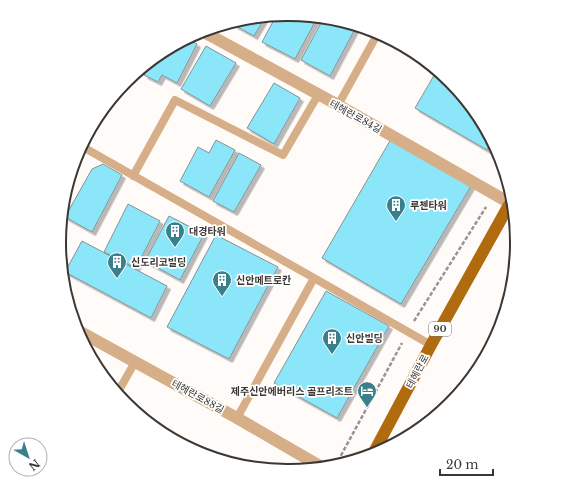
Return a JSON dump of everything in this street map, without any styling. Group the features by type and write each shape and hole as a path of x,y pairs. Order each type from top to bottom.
{"main road":[{"name":"테헤란로","path":"378,445 431,345 507,209"}],"street":[{"name":"테헤란로84길","path":"210,35 338,105 505,200"},
{"name":"테헤란로88길","path":"87,335 237,418 314,462"}],"lane":[{"path":"338,105 375,39"},
{"path":"133,176 175,100 283,154 318,95"},
{"path":"87,149 431,345"},
{"path":"237,418 314,278"},
{"path":"120,388 135,362"}],"path":[{"path":"340,457 407,332 494,194"}],"building":[{"path":"273,21 315,23 295,59 262,42"},
{"path":"262,23 254,36 238,27"},
{"path":"321,24 354,31 330,76 301,60"},
{"path":"194,42 197,44 177,83 162,75 158,82 144,75 165,58"},
{"path":"206,46 236,63 210,106 181,89"},
{"path":"434,76 455,96 472,119 488,148 487,150 415,108"},
{"path":"274,83 300,98 274,144 247,128"},
{"name":"루첸타워","path":"391,139 471,186 401,304 322,258"},
{"path":"216,140 235,150 209,197 180,181 198,147 209,153"},
{"path":"239,153 261,165 234,212 213,201"},
{"path":"103,164 122,175 92,232 68,218 69,210 92,169"},
{"path":"128,204 160,221 136,268 104,252"},
{"name":"대경타워","path":"169,216 204,234 180,280 145,261"},
{"name":"신안메트로칸","path":"216,235 278,267 229,359 167,327"},
{"name":"신도리코빌딩","path":"82,241 167,286 151,318 69,274 68,267"},
{"name":"신안빌딩","path":"326,291 389,326 337,418 274,383"}],"place":[{"name":"루첸타워","path":"396,222"},
{"name":"대경타워","path":"175,248"},
{"name":"신도리코빌딩","path":"117,279"},
{"name":"신안메트로칸","path":"222,297"},
{"name":"신안빌딩","path":"332,355"},
{"name":"제주신안에버리스 골프리조트","path":"367,408"}]}
